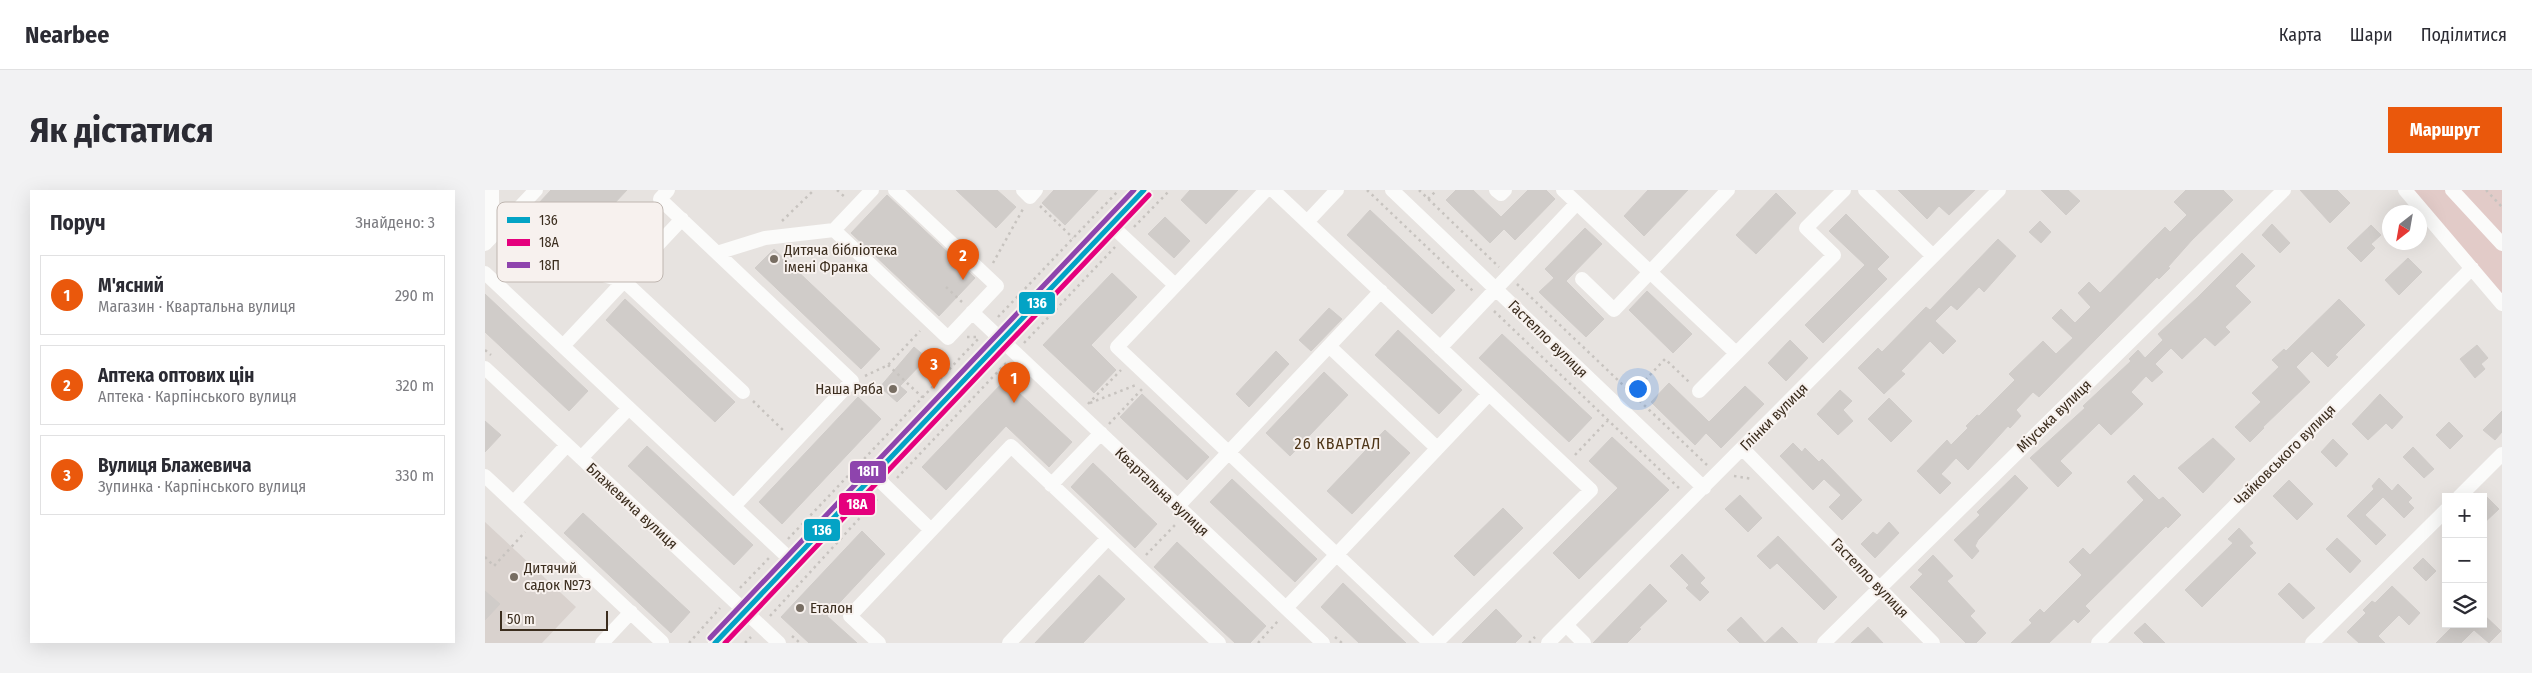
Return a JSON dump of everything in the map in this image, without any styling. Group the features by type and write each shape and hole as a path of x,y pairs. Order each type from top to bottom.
{"street":[{"path":"489,240 492,190"},
{"path":"525,202 536,190"},
{"path":"669,190 660,199 852,381 734,506"},
{"path":"717,253 765,238 834,230 872,190"},
{"path":"834,230 948,338 997,286 895,190"},
{"path":"715,643 1144,190"},
{"path":"1266,190 1117,347 1431,643"},
{"path":"1273,190 1591,490 1436,643"},
{"path":"1307,222 1337,190"},
{"name":"Гастелло вулиця","path":"1392,190 1704,488"},
{"path":"1496,190 1501,194 1505,190"},
{"path":"1563,190 1736,353"},
{"path":"1582,280 1614,310 1728,190"},
{"path":"1699,391 1833,255 1806,228 1844,190"},
{"path":"1865,190 1933,256"},
{"name":"Глінки вулиця","path":"1548,643 1704,488 1712,470 1743,449 1999,190"},
{"name":"Міуська вулиця","path":"1824,643 2284,190"},
{"path":"2405,190 2502,304"},
{"path":"2452,190 2502,244"},
{"path":"1440,348 1577,203"},
{"path":"663,239 682,219"},
{"path":"1111,225 1175,285"},
{"name":"Чайковського вулиця","path":"2098,643 2472,268"},
{"path":"485,273 793,561"},
{"path":"563,346 623,282"},
{"path":"625,282 743,392"},
{"path":"1177,506 1381,291"},
{"name":"Квартальна вулиця","path":"972,312 1105,429 1177,506 1283,614 1323,643"},
{"path":"1329,346 1437,448"},
{"name":"Блажевича вулиця","path":"485,368 779,643"},
{"path":"1283,614 1337,554 1489,394"},
{"path":"581,458 629,408"},
{"path":"1051,485 1105,429"},
{"path":"513,502 567,445"},
{"path":"879,643 850,616 1011,446 1219,643"},
{"name":"Гастелло вулиця","path":"1743,449 1933,643"},
{"path":"2463,493 2502,454"},
{"path":"874,475 931,530"},
{"path":"485,476 662,642"},
{"path":"2312,643 2442,514"},
{"path":"1009,643 1108,538"},
{"path":"602,643 631,612"},
{"path":"1566,625 1584,643"}],"path":[{"path":"765,238 814,190"},
{"path":"997,318 1119,190"},
{"path":"1024,343 1169,190"},
{"path":"1367,190 1691,500"},
{"path":"1419,190 1712,470 1775,481"},
{"path":"1428,199 1437,190"},
{"path":"2486,190 2502,207"},
{"path":"986,276 1029,192 1073,238"},
{"path":"946,287 972,312"},
{"path":"852,381 888,365 930,321"},
{"path":"741,589 980,337"},
{"path":"1130,359 1089,404 1151,379"},
{"path":"1632,394 1665,359 1699,391"},
{"path":"888,365 922,397"},
{"path":"1105,429 1151,379"},
{"path":"743,392 795,441"},
{"path":"1565,466 1608,420"},
{"path":"485,557 494,566 535,522"},
{"path":"1137,565 1177,523"},
{"path":"689,643 721,609"},
{"path":"1258,643 1283,614"},
{"path":"745,643 751,636"}],"shaded area":[{"path":"2405,190 2502,190 2502,304 2427,216 2427,205 2418,205"},
{"name":"Дитячий садок №73","path":"485,522 576,607 542,643 485,643"}],"building":[{"path":"551,190 627,190 616,202 540,202"},
{"path":"956,190 997,190 1016,207 996,228"},
{"path":"1054,190 1098,190 1065,225 1042,203"},
{"path":"1190,190 1238,190 1206,224 1181,200"},
{"path":"1456,190 1473,190 1501,217 1528,190 1546,190 1555,199 1515,240 1504,229 1490,243 1446,200"},
{"path":"1648,190 1688,190 1644,236 1624,216"},
{"path":"1898,190 1975,190 1949,215 1939,206 1927,219"},
{"path":"2041,190 2068,190 2080,201 2066,215"},
{"path":"2186,190 2223,190 2233,200 2192,240 2168,267 2170,268 2159,279 2157,277 2039,397 2033,392 2016,410 2021,416 2010,428 2008,426 1968,470 1956,458 1941,474 1951,483 1940,494 1917,471 1947,440 1951,445 1968,428 1966,426 1977,415 1979,416 2015,380 2009,374 2043,341 2056,354 2073,338 2052,318 2061,309 2075,323 2091,307 2078,293 2089,282 2100,293 2165,227 2170,232 2187,215 2174,202"},
{"path":"2300,190 2337,190 2350,203 2330,223"},
{"path":"1776,193 1796,213 1756,254 1736,235"},
{"path":"887,195 975,278 939,316 851,233"},
{"path":"1370,210 1455,290 1432,314 1347,235"},
{"path":"1846,214 1889,257 1877,269 1887,279 1823,343 1805,325 1865,265 1829,231"},
{"path":"1165,217 1190,241 1174,258 1148,234"},
{"path":"2040,221 2051,232 2041,243 2029,232"},
{"path":"2272,224 2290,243 2280,253 2262,235"},
{"path":"2371,225 2381,235 2371,244 2375,248 2361,262 2347,248"},
{"path":"1585,228 1602,244 1566,281 1604,319 1586,337 1539,292 1554,278 1545,269"},
{"path":"1998,239 2016,256 1984,292 1979,287 1957,310 1951,305 1935,321 1956,341 1943,354 1930,341 1901,371 1905,374 1884,394 1858,368 1878,348 1882,352 1926,307 1930,310"},
{"path":"774,249 880,349 861,369 755,268"},
{"path":"2242,253 2255,266 2235,286 2251,302 2225,327 2230,332 2215,346 2205,337 2182,359 2171,348 2155,364 2163,372 2152,382 2146,376 2131,392 2143,404 2111,435 2099,423 2060,461 2072,473 2058,487 2030,458 2085,408 2083,406 2131,361 2129,359 2138,350 2145,358 2163,340 2158,334"},
{"path":"2408,258 2422,272 2399,295 2385,280"},
{"path":"1112,273 1137,297 1091,345 1116,370 1094,393 1043,345"},
{"path":"1647,291 1692,334 1673,353 1629,310"},
{"path":"485,294 588,391 569,411 485,332"},
{"path":"625,299 735,402 715,422 606,320"},
{"path":"2339,299 2365,325 2335,355 2338,357 2328,367 2312,351 2296,367 2310,382 2250,442 2235,427 2261,402 2252,393 2279,367 2272,360 2284,349 2286,351"},
{"path":"1329,308 1342,319 1311,351 1299,340"},
{"path":"1398,330 1462,390 1439,414 1375,355"},
{"path":"1502,334 1592,418 1569,442 1479,358"},
{"path":"1790,340 1808,358 1786,381 1768,363"},
{"path":"2477,345 2488,358 2481,364 2485,369 2475,378 2460,359"},
{"path":"914,347 927,358 900,386 907,392 897,402 880,387"},
{"path":"1276,351 1289,364 1249,407 1236,394"},
{"path":"1324,372 1348,395 1290,456 1266,433"},
{"path":"1005,380 1072,442 1049,467 1006,426 946,490 922,467"},
{"path":"1669,383 1709,422 1745,386 1764,404 1721,448 1706,433 1695,445 1651,402"},
{"path":"1840,390 1852,401 1843,410 1853,421 1838,435 1817,414"},
{"path":"1142,394 1209,457 1187,480 1120,417"},
{"path":"2380,394 2403,417 2392,429 2386,423 2368,440 2352,424"},
{"path":"858,397 881,419 782,524 759,502"},
{"path":"1889,398 1912,421 1891,442 1868,419"},
{"path":"2502,411 2502,432 2495,440 2483,430"},
{"path":"485,421 501,435 485,452"},
{"path":"2449,422 2463,436 2450,449 2436,435"},
{"path":"1385,430 1410,453 1352,514 1327,491"},
{"path":"1612,437 1669,490 1579,579 1553,553 1618,488 1589,461"},
{"path":"2213,438 2235,459 2203,493 2178,468"},
{"path":"2333,439 2348,454 2336,467 2321,452"},
{"path":"1793,443 1802,452 1805,448 1819,462 1822,459 1862,500 1842,520 1829,507 1841,495 1824,479 1813,490 1780,456"},
{"path":"647,446 753,545 734,565 628,466"},
{"path":"2413,447 2434,469 2424,478 2403,457"},
{"path":"1093,463 1157,524 1135,548 1071,487"},
{"path":"2015,475 2028,488 1978,540 1975,546 1979,551 1972,559 1954,540 1980,515 1977,512"},
{"path":"2134,475 2159,500 2163,497 2181,515 2168,528 2166,526 2085,606 2090,611 2078,623 2074,619 2049,643 2011,643 2032,623 2029,620 2040,609 2044,613 2082,575 2069,562 2083,548 2090,555 2144,500 2127,482"},
{"path":"2379,478 2392,491 2398,484 2412,498 2408,502 2414,508 2404,518 2383,497 2365,515 2386,535 2376,545 2347,516 2374,489 2372,486"},
{"path":"1232,479 1317,559 1295,582 1210,502"},
{"path":"2289,480 2313,504 2297,520 2273,496"},
{"path":"1740,495 1762,518 1748,532 1725,509"},
{"path":"2487,497 2499,509 2487,520"},
{"path":"1503,508 1523,528 1474,576 1454,556"},
{"path":"583,513 690,612 671,633 564,533"},
{"path":"1889,522 1899,533 1875,558 1861,544 1873,532 1877,535"},
{"path":"2239,528 2253,543 2249,546 2256,553 2202,607 2185,590 2233,543 2228,539"},
{"path":"862,531 885,554 827,616 857,643 809,643 781,617"},
{"path":"1778,536 1837,597 1824,610 1777,563 1770,569 1757,556"},
{"path":"2337,538 2361,561 2350,573 2326,549"},
{"path":"1177,542 1266,626 1250,643 1235,643 1154,567"},
{"path":"1682,554 1705,578 1700,583 1709,592 1700,601 1686,588 1689,585 1670,566"},
{"path":"1933,555 1953,576 1947,581 1975,611 1970,616 1986,633 1976,643 1966,643 1910,587 1923,574 1918,570"},
{"path":"2423,558 2436,571 2426,581 2413,568"},
{"path":"1099,575 1125,599 1083,643 1035,643"},
{"path":"1343,583 1406,643 1359,643 1321,607"},
{"path":"2289,583 2315,608 2303,619 2278,594"},
{"path":"1650,584 1667,601 1639,628 1641,629 1627,643 1593,643"},
{"path":"2392,586 2420,613 2409,625 2399,615 2378,636 2385,643 2359,643 2347,632 2366,613 2363,610 2372,601 2375,603"},
{"path":"485,591 500,604 485,620"},
{"path":"1496,609 1522,636 1515,643 1462,643"},
{"path":"1741,617 1765,643 1740,643 1727,630"},
{"path":"2487,618 2501,631 2489,643 2474,630 2461,643 2436,643 2451,628 2487,628"},
{"path":"2145,623 2165,643 2144,643 2134,633"},
{"path":"1782,627 1798,643 1765,643"},
{"path":"1868,627 1883,643 1851,643"}],"transit line":[{"name":"18П","path":"710,638 1134,190"},
{"name":"136","path":"715,643 1144,190"},
{"name":"18А","path":"725,643 1149,195"}],"place":[{"name":"Дитяча бібліотека імені Франка","path":"774,259"},
{"name":"Аптека оптових цін","path":"963,280"},
{"name":"Наша Ряба","path":"893,389"},
{"name":"Вулиця Блажевича","path":"934,389"},
{"name":"М'ясний","path":"1014,403"},
{"name":"Дитячий садок №73","path":"514,577"},
{"name":"Еталон","path":"800,608"}],"district":[{"name":"26 КВАРТАЛ","path":"1338,443"}]}
